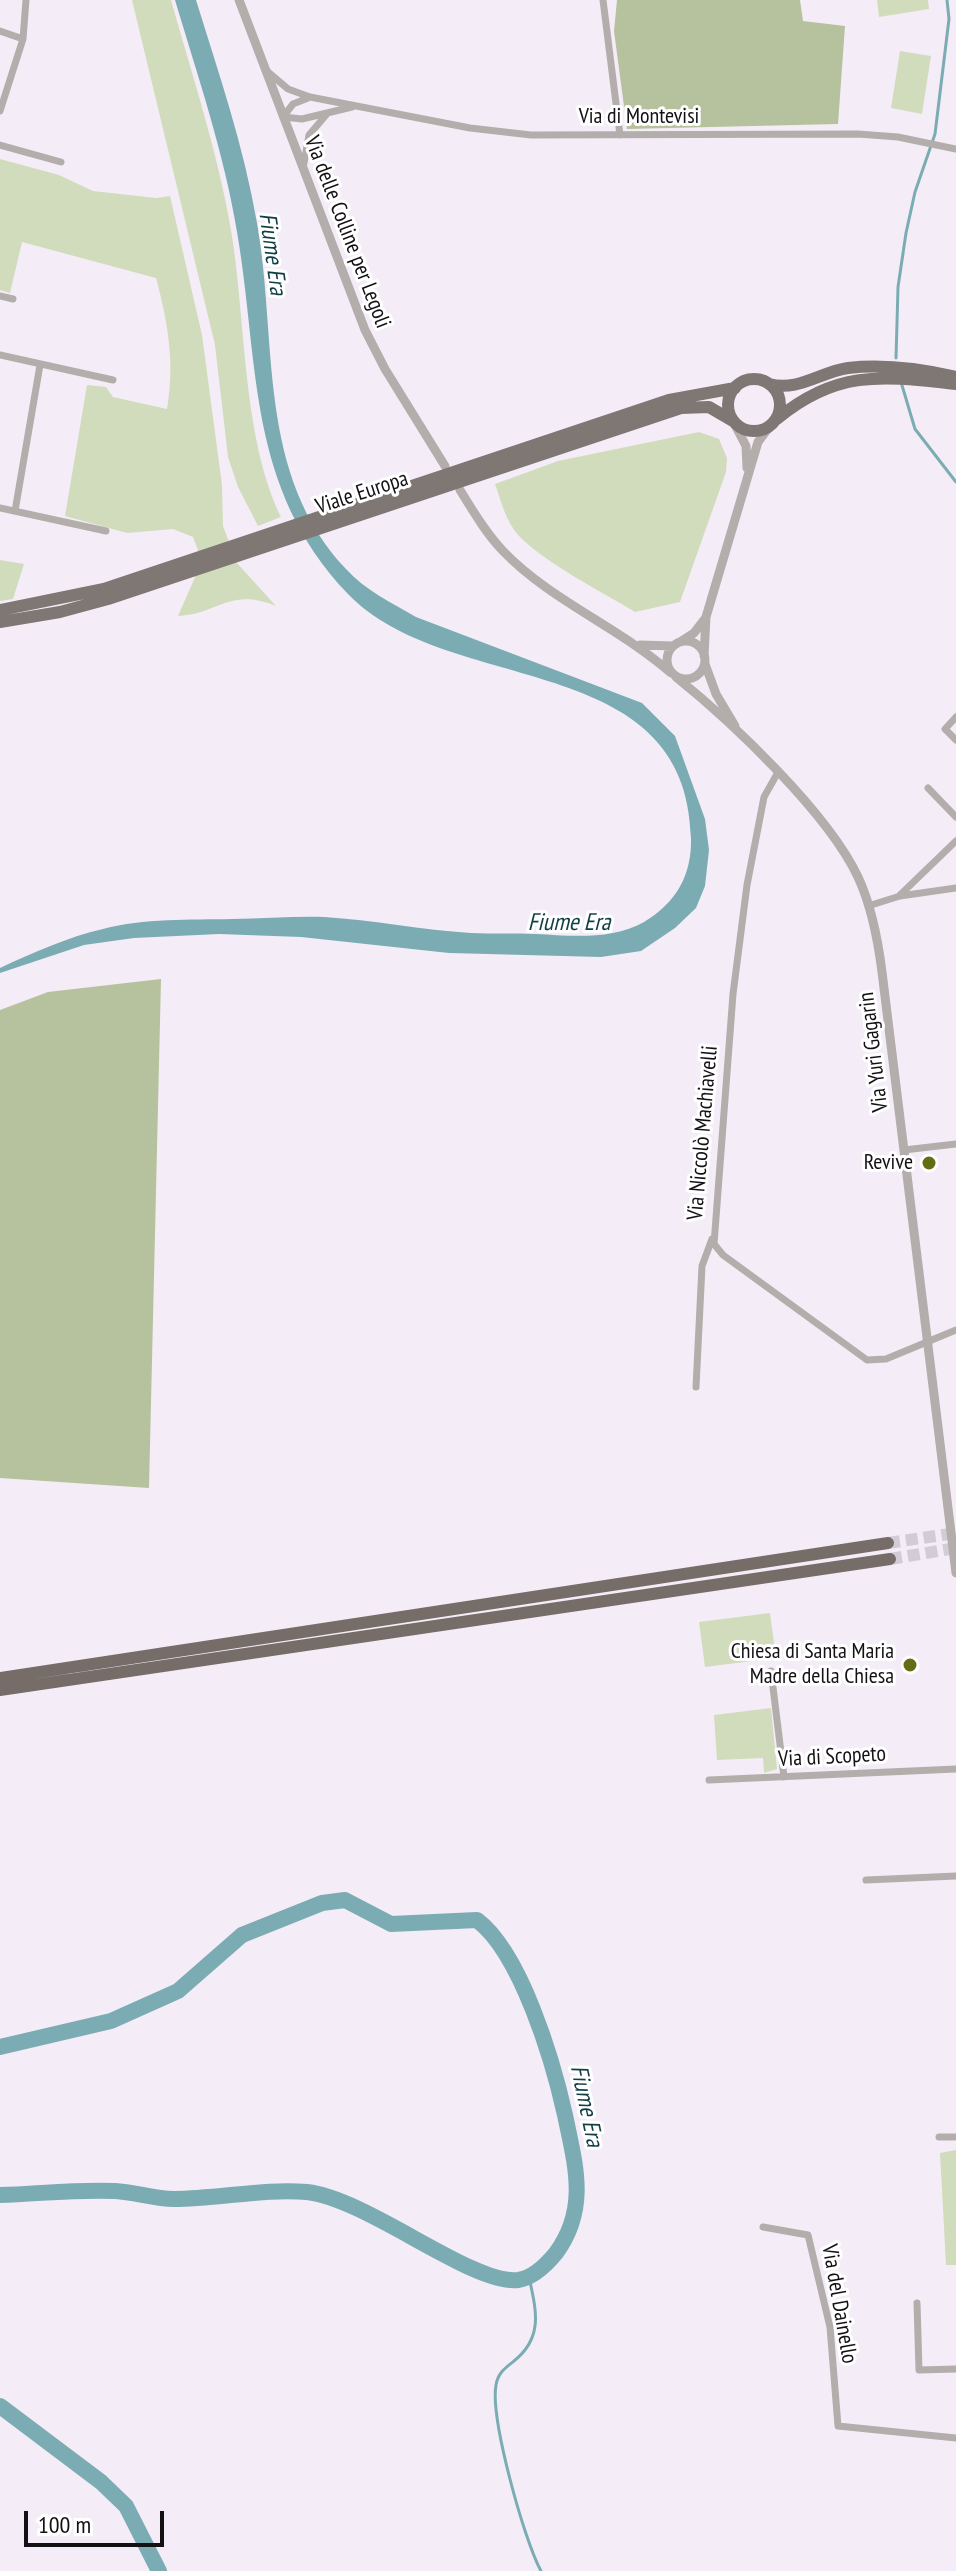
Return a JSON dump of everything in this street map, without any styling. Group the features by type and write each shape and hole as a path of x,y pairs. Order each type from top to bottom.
{"highway":[{"path":"0,1678 888,1543"},
{"path":"0,1690 890,1559"}],"main road":[{"name":"Viale Europa","path":"0,622 85,606 166,574 628,420 690,393 735,388 754,379 790,387 828,373 857,368 890,368 956,377"},
{"path":"773,423 810,394 855,379 881,377 956,384"},
{"path":"769,384 780,403 773,423"},
{"path":"734,422 728,404 735,388"},
{"name":"Viale Europa","path":"628,420 695,406 716,409 748,431 773,423"},
{"name":"Viale Europa","path":"0,610 70,598 166,574"}],"street":[{"path":"0,111 23,39 26,0"},
{"name":"Via delle Colline per Legoli","path":"239,0 372,345 445,466"},
{"path":"603,0 620,135"},
{"path":"0,31 23,39"},
{"name":"Via di Montevisi","path":"266,71 282,85 310,97 518,134 858,134 923,141 956,149"},
{"path":"283,117 293,104 310,97"},
{"name":"Via di Montevisi","path":"283,117 297,120 356,106"},
{"path":"303,170 309,135 328,113"},
{"path":"0,145 61,162"},
{"path":"0,296 13,299"},
{"path":"0,355 113,380"},
{"path":"15,511 40,365"},
{"path":"734,422 748,455 746,483"},
{"path":"674,675 694,677 704,659 706,617 758,442 773,423"},
{"path":"460,490 486,530 514,561 637,644 743,739 777,774"},
{"path":"0,508 106,531"},
{"path":"674,675 666,662 677,644 694,633 706,617"},
{"path":"637,644 658,648 677,644 698,646 716,694 743,739"},
{"path":"956,717 945,729 956,740"},
{"name":"Via Yuri Gagarin","path":"777,774 828,827 853,869 868,906 882,972 928,1341"},
{"name":"Via Niccolò Machiavelli","path":"777,774 764,797 747,885 733,994 713,1238 723,1255 861,1357 886,1359 956,1330"},
{"path":"928,788 956,817"},
{"path":"900,896 956,841"},
{"path":"868,906 900,896 956,888"},
{"path":"904,1150 956,1144"},
{"path":"696,1387 702,1266 713,1238"},
{"path":"928,1341 956,1573"},
{"path":"771,1671 784,1777"},
{"name":"Via di Scopeto","path":"709,1780 956,1769"},
{"path":"866,1880 956,1876"},
{"path":"939,2137 956,2137"},
{"name":"Via del Dainello","path":"763,2227 808,2235 830,2327 838,2426 956,2438"},
{"path":"917,2303 919,2370 956,2369"}],"green space":[{"path":"132,0 171,0 219,172 236,265 252,415 268,485 281,517 258,526 238,487 228,457 215,345"},
{"path":"617,0 800,0 803,21 845,26 838,124 627,129 614,31"},
{"path":"877,0 928,0 929,9 879,17"},
{"path":"900,51 931,56 922,114 891,108"},
{"path":"0,159 59,175 93,191 156,198 170,196 202,335 222,485 223,526 237,563 276,606 247,599 235,600 178,616 202,561 193,537 173,529 127,533 65,516 87,385 106,387 113,397 167,409 170,359 167,327 156,278 22,242 10,293 0,290"},
{"path":"699,432 719,439 727,458 726,472 680,602 635,612 559,567 514,530 495,484 558,461"},
{"path":"0,560 24,564 13,599 0,601"},
{"path":"161,979 149,1488 0,1478 0,1010 48,992"},
{"path":"770,1613 776,1658 705,1667 699,1622"},
{"path":"771,1708 777,1769 764,1773 763,1758 717,1760 714,1715"},
{"path":"956,2150 956,2265 946,2265 940,2153"}],"water":[{"path":"175,0 196,0 238,139 257,223 276,405 284,449 297,492 317,532 353,577 398,607 416,617 642,703 675,736 705,819 709,850 705,886 696,908 675,928 641,951 601,957 449,953 301,937 219,934 134,938 84,945 0,973 0,968 77,936 119,925 151,921 324,917 471,933 577,936 619,932 644,922 665,906 680,887 689,864 691,838 679,777 650,734 607,704 556,683 443,649 391,627 348,594 315,553 291,511 274,468 255,377 232,203 210,115"}],"waterway":[{"path":"896,358 898,287 915,192 935,134 949,19 947,0"},
{"path":"901,382 915,429 956,482"},
{"name":"Fiume Era","path":"0,2047 111,2021 178,1991 242,1935 322,1903 345,1900 391,1924 477,1920 508,1957 533,2010 560,2092 577,2186 573,2219 556,2253 544,2266 518,2280 498,2278 474,2269 359,2209 307,2192 275,2191 174,2199 101,2191 0,2195"},
{"path":"529,2277 535,2312 534,2333 524,2352 498,2377 496,2401 510,2479 526,2534 541,2571"},
{"name":"Fiume Era","path":"0,2406 101,2482 126,2506 159,2571"}],"tunnel":[{"path":"888,1543 956,1533"},
{"path":"890,1559 956,1548"}],"place":[{"name":"Revive","path":"929,1163"},
{"name":"Chiesa di Santa Maria Madre della Chiesa","path":"910,1665"}]}
